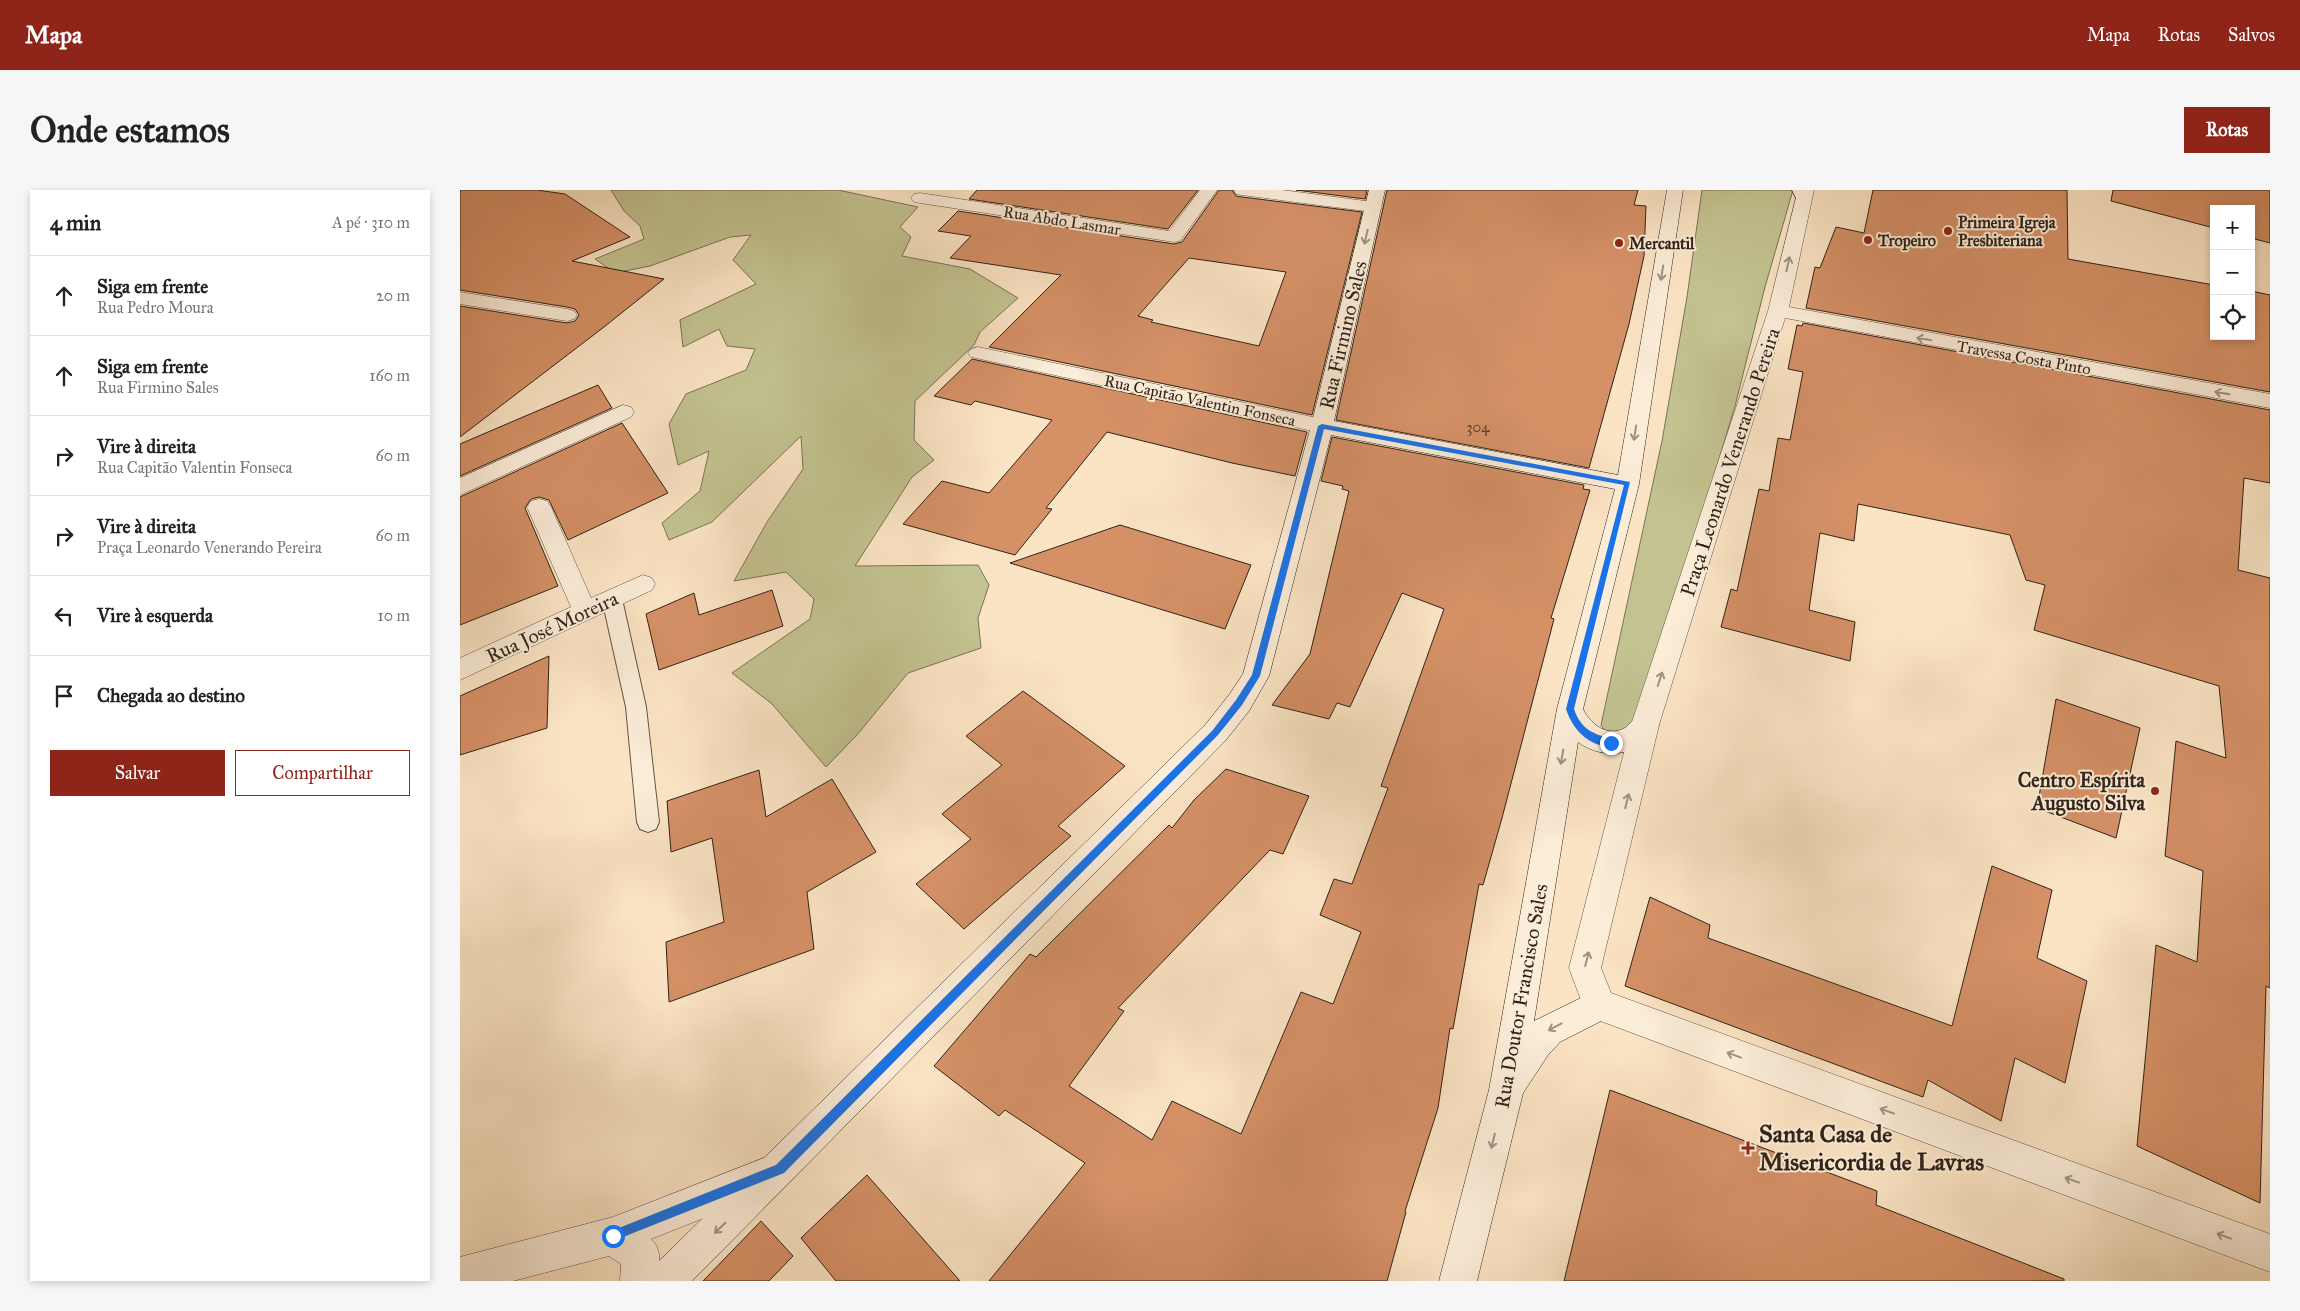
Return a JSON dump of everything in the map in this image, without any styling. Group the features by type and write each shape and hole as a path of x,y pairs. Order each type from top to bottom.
{"street":[{"name":"Rua Abdo Lasmar","path":"920,198 1174,237 1209,190"},
{"path":"1242,190 1375,199"},
{"path":"1645,726 1638,735 1626,741 1611,743 1596,739 1583,732 1574,722 1570,709 1628,484 1675,190"},
{"name":"Praça Leonardo Venerando Pereira","path":"1645,726 1778,311 1803,192"},
{"name":"Rua Firmino Sales","path":"666,1281 1215,733 1239,702 1256,676 1322,426 1375,199"},
{"path":"460,298 567,315"},
{"name":"Travessa Costa Pinto","path":"1778,311 2270,401"},
{"name":"Rua Capitão Valentin Fonseca","path":"978,353 1322,426 1628,484"},
{"path":"460,487 623,412"},
{"path":"539,507 585,611"},
{"name":"Rua José Moreira","path":"460,670 643,584"},
{"name":"Rua Doutor Francisco Sales","path":"1458,1281 1506,1090 1570,709"},
{"path":"1599,1005 1585,968 1645,726"},
{"path":"1506,1090 1536,1043 1548,1030 1599,1005 2270,1253"},
{"path":"460,1276 613,1236 780,1169"},
{"path":"613,1236 641,1255 638,1281"}],"lane":[{"path":"612,599 636,708 648,822"}],"green space":[{"path":"611,190 838,190 918,207 900,227 911,237 902,256 970,269 1018,298 980,332 974,345 915,401 914,440 934,460 912,477 855,566 978,565 989,585 978,618 981,648 908,673 857,735 826,767 772,704 732,673 810,619 814,599 786,572 734,581 767,522 803,469 801,436 712,522 669,540 662,523 700,491 709,451 678,465 669,424 686,394 746,370 755,349 727,346 719,329 683,347 680,320 756,284 733,260 751,235 730,237 650,266 615,273 595,259 644,239 640,226 624,211"},
{"path":"1702,190 1793,190 1765,287 1735,406 1637,731 1606,733 1601,725 1662,441 1687,297"}],"building":[{"path":"460,190 537,190 565,194 630,237 572,261 664,279 460,437 460,306 567,323 575,321 579,315 575,309 567,307 460,290"},
{"path":"977,190 1198,190 1168,229 969,199"},
{"path":"1219,190 1232,190 1236,196 1242,197 1362,212 1312,415 989,347 1061,275 950,258 971,236 938,231 958,211 1174,244 1182,242","holes":["1189,258 1286,272 1259,346 1151,322 1153,320 1138,316"]},
{"path":"1296,190 1367,190 1365,199"},
{"path":"1387,190 1638,190 1634,205 1646,206 1644,256 1629,324 1589,468 1336,420"},
{"path":"1873,190 2067,190 2068,259 2210,284 2210,340 2255,340 2255,292 2270,295 2270,392 1806,308 1815,267 1820,268 1836,227 1864,233"},
{"path":"2113,190 2270,190 2270,243 2255,239 2255,205 2210,205 2210,227 2111,201"},
{"path":"1803,323 2270,410 2270,483 2244,478 2238,570 2270,578 2270,988 2266,986 2260,1203 2137,1146 2156,945 2197,962 2203,871 2165,856 2176,741 2226,758 2219,686 2034,630 2045,585 2026,580 2010,535 1858,504 1854,541 1820,533 1809,610 1855,622 1850,661 1721,627 1731,589 1737,591 1759,489 1769,491 1778,438 1790,440 1803,372 1788,369 1797,325 1802,326"},
{"path":"972,359 1307,432 1295,476 1232,463 1107,432 1046,508 1052,509 1015,555 903,524 942,481 989,493 1052,420 975,401 971,405 934,396"},
{"path":"598,385 612,408 460,476 460,444"},
{"path":"622,423 668,493 568,540 549,500 539,497 531,499 525,508 558,586 460,625 460,497"},
{"path":"1332,437 1584,485 1583,489 1590,490 1551,618 1554,619 1502,818 1483,885 1479,884 1453,1029 1450,1028 1438,1108 1405,1211 1387,1281 989,1281 1085,1163 1005,1110 999,1116 934,1066 1030,954 1036,957 1169,825 1172,828 1194,800 1226,769 1309,796 1283,854 1270,850 1118,1008 1124,1011 1069,1086 1152,1140 1172,1101 1241,1134 1301,992 1333,1004 1361,932 1320,915 1334,879 1352,884 1388,788 1381,786 1444,609 1402,593 1350,707 1337,703 1329,719 1272,705 1310,654 1349,491 1342,489 1343,486 1321,481"},
{"path":"1120,525 1251,565 1225,629 1010,563"},
{"path":"772,590 783,626 659,670 646,614 694,593 699,615"},
{"path":"549,656 547,728 460,755 460,696"},
{"path":"1023,691 1125,766 1058,826 1071,836 964,929 916,884 971,839 942,814 1002,765 966,736"},
{"path":"2056,699 2140,728 2116,838 2037,808"},
{"path":"759,770 766,817 832,779 876,852 807,892 814,949 669,1002 666,942 724,922 712,838 671,852 667,801"},
{"path":"1992,866 2052,890 2037,958 2087,981 2065,1083 2015,1058 2001,1121 1928,1080 1923,1097 1625,986 1650,897 1710,925 1708,938 1952,1026"},
{"path":"1610,1090 1877,1191 1876,1205 2064,1279 2064,1281 1564,1281"},
{"path":"867,1175 960,1281 836,1281 801,1238"},
{"path":"761,1221 793,1256 769,1281 703,1281"}],"place":[{"name":"Primeira Igreja Presbiteriana","path":"1948,231"},
{"name":"Tropeiro","path":"1868,240"},
{"name":"Mercantil","path":"1619,243"},
{"name":"Centro Espírita Augusto Silva","path":"2155,791"},
{"name":"Santa Casa de Misericordia de Lavras","path":"1748,1148"}],"route":[{"path":"613,1236 780,1169 1215,733 1256,676 1322,426 1628,484 1570,709 1574,722 1583,732 1596,739 1611,743"}]}
